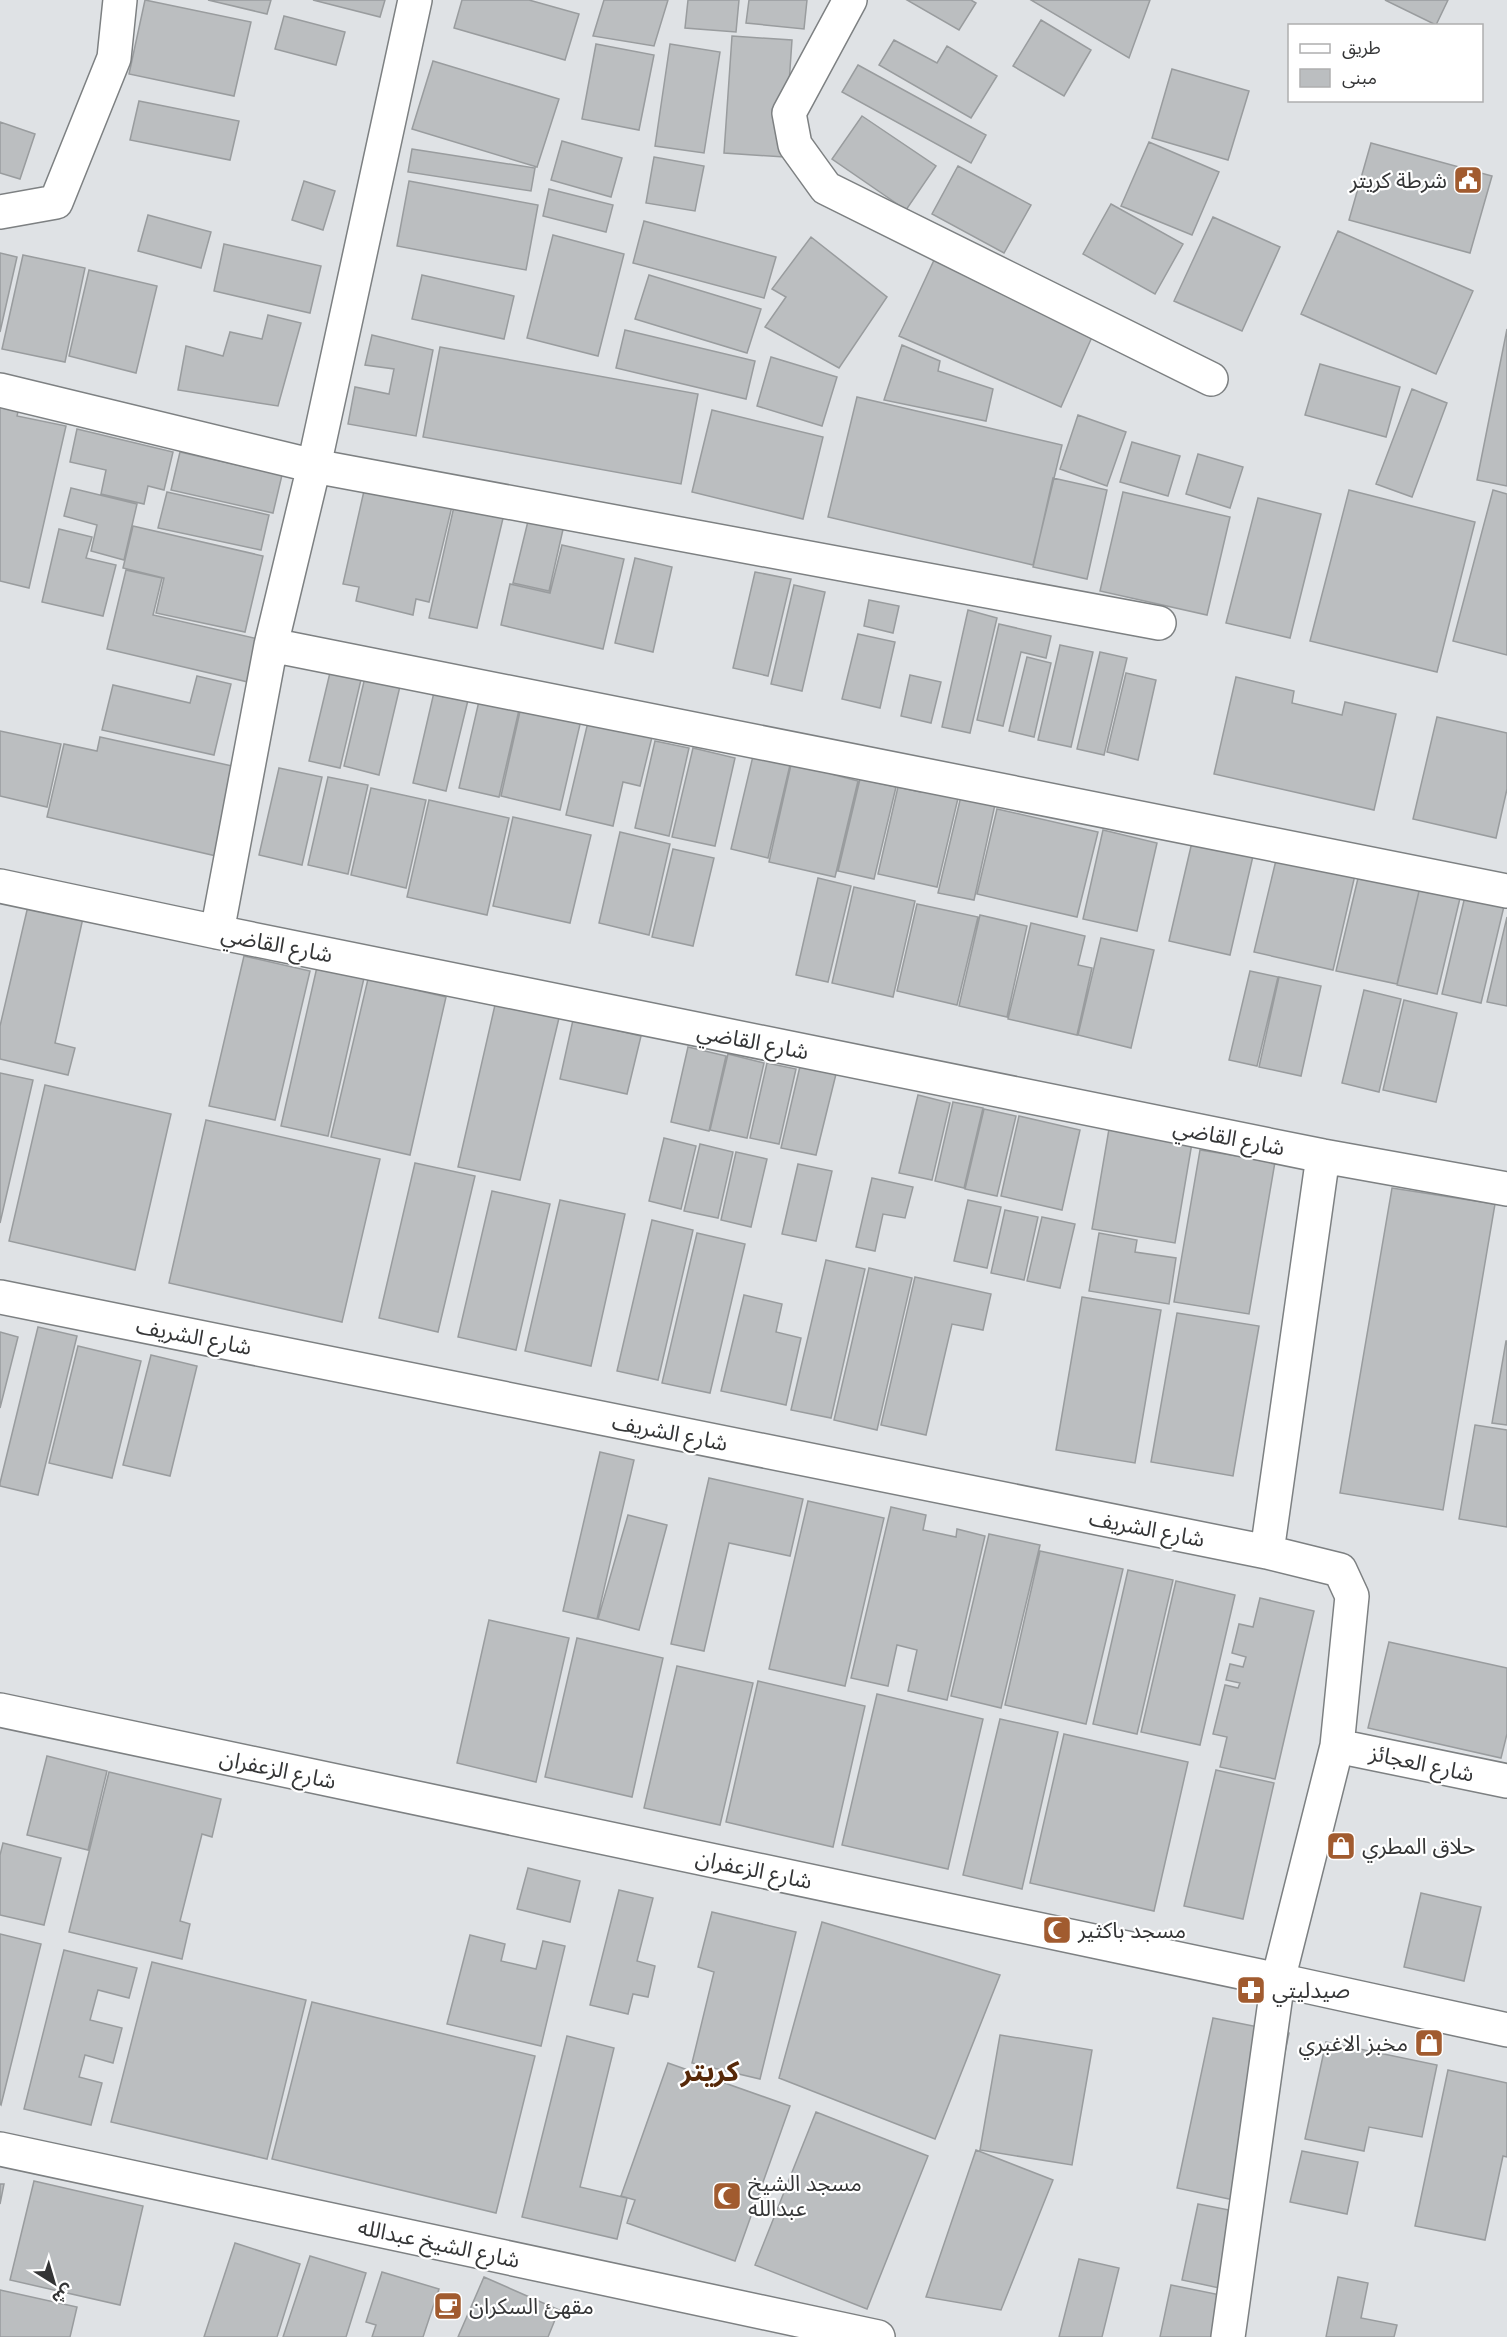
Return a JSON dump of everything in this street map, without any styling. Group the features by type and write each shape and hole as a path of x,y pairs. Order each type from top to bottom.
{"street":[{"path":"0,212 56,202 114,58 120,0"},
{"path":"217,932 272,645 314,466 415,0"},
{"path":"850,0 789,113 795,145 826,188 1211,379"},
{"path":"0,390 314,466 1159,623"},
{"path":"272,645 1507,891"},
{"name":"شارع القاضي","path":"0,886 1323,1156 1507,1189"},
{"path":"1267,1552 1323,1156"},
{"name":"شارع الشريف","path":"0,1297 1267,1552 1340,1570 1352,1596 1336,1746"},
{"name":"شارع الزعفران","path":"0,1710 1507,2030"},
{"path":"1228,2337 1278,1980 1336,1746"},
{"name":"شارع العجائز","path":"1336,1746 1507,1781"},
{"name":"شارع الشيخ عبدالله","path":"0,2149 878,2337"}],"building":[{"path":"145,0 251,22 234,96 129,74"},
{"path":"208,0 271,0 267,14"},
{"path":"313,0 385,0 380,17"},
{"path":"462,0 529,0 579,14 565,60 454,28"},
{"path":"604,0 668,0 654,46 593,36"},
{"path":"688,0 739,0 736,32 685,28"},
{"path":"749,0 807,0 804,29 746,23"},
{"path":"907,0 971,0 976,3 959,30"},
{"path":"1031,0 1150,0 1129,58"},
{"path":"1385,0 1448,0 1436,24"},
{"path":"284,16 345,32 336,65 275,49"},
{"path":"1041,20 1091,50 1064,96 1013,66"},
{"path":"732,36 792,40 784,157 724,153"},
{"path":"894,40 937,63 947,46 997,76 971,118 879,65"},
{"path":"596,44 654,55 639,130 582,119"},
{"path":"670,44 720,52 704,153 655,146"},
{"path":"433,61 559,99 537,167 412,129"},
{"path":"858,65 986,135 971,163 842,92"},
{"path":"1172,69 1249,91 1228,160 1152,138"},
{"path":"139,101 239,121 230,160 130,140"},
{"path":"862,116 936,166 906,210 832,159"},
{"path":"0,122 35,134 20,179 0,173"},
{"path":"562,141 622,158 611,197 551,180"},
{"path":"1149,142 1219,172 1192,235 1121,206"},
{"path":"1371,143 1492,176 1470,253 1349,220"},
{"path":"412,149 535,168 531,191 408,172"},
{"path":"654,157 704,166 695,211 646,203"},
{"path":"958,166 1031,205 1004,253 932,214"},
{"path":"304,181 335,191 323,230 292,220"},
{"path":"409,181 538,205 526,270 397,246"},
{"path":"549,189 613,205 606,232 543,216"},
{"path":"1111,204 1183,244 1155,294 1083,254"},
{"path":"148,215 211,232 201,268 138,251"},
{"path":"1213,217 1280,247 1242,331 1174,301"},
{"path":"644,221 776,257 764,298 633,263"},
{"path":"1338,231 1473,291 1436,374 1301,314"},
{"path":"553,235 624,254 598,356 527,338"},
{"path":"811,237 887,297 839,368 765,327 786,297 772,289"},
{"path":"224,244 321,266 310,313 214,291"},
{"path":"0,253 17,257 0,332"},
{"path":"23,255 85,268 65,362 2,349"},
{"path":"935,258 1096,328 1061,407 899,336"},
{"path":"89,270 157,286 136,373 69,356"},
{"path":"422,275 514,296 504,339 412,319"},
{"path":"649,275 761,309 747,353 635,319"},
{"path":"268,315 301,323 278,406 178,390 186,346 223,356 230,332 262,339"},
{"path":"1507,329 1507,486 1477,480"},
{"path":"625,330 755,361 746,399 616,368"},
{"path":"372,335 433,350 416,436 348,424 355,387 389,394 394,369 365,365"},
{"path":"902,345 940,361 938,371 993,389 986,421 884,400"},
{"path":"440,347 698,394 681,484 423,437"},
{"path":"771,357 837,377 822,426 757,406"},
{"path":"1320,364 1400,387 1386,437 1305,415"},
{"path":"1412,389 1447,403 1412,497 1376,484"},
{"path":"857,397 1062,445 1033,565 828,517"},
{"path":"0,399 20,404 17,416 66,426 29,588 0,581"},
{"path":"712,410 823,437 803,519 692,492"},
{"path":"1078,415 1126,432 1107,486 1060,469"},
{"path":"77,429 173,452 164,490 148,486 144,504 101,494 106,470 70,462"},
{"path":"1132,442 1180,456 1168,496 1120,482"},
{"path":"180,452 282,475 273,513 171,490"},
{"path":"1198,454 1243,467 1230,508 1186,494"},
{"path":"1053,478 1107,490 1087,579 1033,567"},
{"path":"366,482 453,502 429,602 416,599 413,615 356,601 359,587 343,584"},
{"path":"71,488 137,504 124,560 91,551 97,525 64,516"},
{"path":"1349,490 1475,522 1437,672 1310,641"},
{"path":"1493,490 1507,494 1507,655 1453,641"},
{"path":"167,492 269,515 261,550 158,528"},
{"path":"1123,492 1230,517 1207,615 1100,591"},
{"path":"1258,498 1321,514 1290,638 1226,623"},
{"path":"455,502 504,514 477,628 429,618"},
{"path":"529,517 564,525 549,591 513,583"},
{"path":"133,526 263,556 245,632 156,613 164,578 123,568"},
{"path":"59,529 92,537 86,558 116,565 103,616 42,602"},
{"path":"562,545 624,559 603,649 501,625 510,584 550,593"},
{"path":"635,558 672,567 653,652 615,643"},
{"path":"126,570 162,578 153,615 258,639 248,682 107,649"},
{"path":"755,572 791,579 768,676 733,668"},
{"path":"794,585 825,592 802,691 771,684"},
{"path":"869,600 899,606 893,633 864,626"},
{"path":"968,610 997,618 970,733 942,727"},
{"path":"999,624 1051,636 1046,658 1021,652 1003,726 977,720"},
{"path":"858,634 895,642 880,708 842,699"},
{"path":"1060,645 1093,652 1071,747 1038,740"},
{"path":"1100,652 1127,658 1104,755 1077,749"},
{"path":"1027,657 1051,663 1034,737 1009,731"},
{"path":"333,660 364,667 340,768 309,761"},
{"path":"366,673 401,682 379,775 344,766"},
{"path":"1126,673 1156,680 1138,760 1107,752"},
{"path":"910,675 941,682 931,723 901,716"},
{"path":"197,676 231,684 214,755 102,730 113,685 190,703"},
{"path":"1236,677 1294,691 1292,703 1342,715 1345,702 1396,714 1374,810 1214,774"},
{"path":"435,688 469,696 446,791 413,783"},
{"path":"482,688 522,697 499,797 459,788"},
{"path":"521,707 581,720 560,810 501,796"},
{"path":"1437,717 1507,733 1507,789 1496,838 1413,819"},
{"path":"588,722 652,737 640,786 623,782 613,826 566,815"},
{"path":"0,731 61,744 47,807 0,796"},
{"path":"100,737 246,769 225,858 47,817 64,744 97,751"},
{"path":"655,741 689,748 669,836 635,828"},
{"path":"693,748 735,758 715,846 672,837"},
{"path":"753,756 790,765 768,858 731,849"},
{"path":"793,756 832,765 831,774 858,781 835,877 769,862"},
{"path":"279,768 322,777 302,865 259,855"},
{"path":"328,777 368,785 348,874 308,865"},
{"path":"860,779 896,787 874,879 838,871"},
{"path":"923,786 959,794 937,887 878,874 898,787 921,792"},
{"path":"371,788 426,800 406,888 351,875"},
{"path":"962,792 996,800 974,900 938,893"},
{"path":"429,800 509,818 487,915 407,897"},
{"path":"997,809 1098,832 1077,917 977,894"},
{"path":"513,817 591,835 570,923 493,906"},
{"path":"1103,830 1157,843 1137,931 1083,919"},
{"path":"620,832 670,844 649,935 599,923"},
{"path":"1192,842 1253,856 1230,955 1169,941"},
{"path":"673,849 714,858 693,946 652,937"},
{"path":"1277,856 1355,875 1333,970 1254,952"},
{"path":"1359,874 1420,887 1397,984 1336,971"},
{"path":"818,878 851,886 828,982 796,975"},
{"path":"854,887 915,901 893,997 832,983"},
{"path":"1420,887 1461,894 1437,994 1397,985"},
{"path":"1466,892 1505,902 1481,1003 1442,994"},
{"path":"917,904 978,917 957,1005 897,991"},
{"path":"28,906 83,918 55,1043 75,1048 68,1075 0,1059 0,1026"},
{"path":"980,915 1027,926 1007,1017 959,1006"},
{"path":"1507,917 1507,1006 1487,1002"},
{"path":"1031,923 1085,936 1078,965 1092,968 1077,1035 1008,1019"},
{"path":"1101,938 1154,950 1131,1048 1078,1035"},
{"path":"244,956 310,971 275,1120 209,1106"},
{"path":"317,967 364,978 328,1136 281,1126"},
{"path":"1250,971 1278,977 1257,1066 1229,1060"},
{"path":"1279,977 1321,986 1301,1076 1259,1067"},
{"path":"368,979 446,997 410,1155 331,1137"},
{"path":"1364,990 1401,999 1379,1092 1342,1083"},
{"path":"1404,1000 1457,1013 1436,1102 1383,1090"},
{"path":"495,1005 559,1018 520,1180 458,1167"},
{"path":"573,1020 641,1036 627,1094 560,1079"},
{"path":"688,1047 726,1056 709,1131 671,1122"},
{"path":"728,1054 764,1063 747,1138 710,1130"},
{"path":"801,1062 837,1070 816,1155 781,1148"},
{"path":"767,1063 796,1069 779,1144 750,1138"},
{"path":"0,1073 33,1080 0,1223"},
{"path":"45,1085 171,1114 135,1270 9,1241"},
{"path":"918,1095 950,1103 932,1180 899,1173"},
{"path":"953,1102 983,1108 964,1188 935,1181"},
{"path":"984,1109 1016,1116 997,1196 965,1189"},
{"path":"1019,1116 1080,1130 1062,1210 1001,1196"},
{"path":"206,1120 380,1159 342,1322 169,1283"},
{"path":"1110,1123 1193,1137 1175,1243 1092,1229"},
{"path":"664,1138 696,1146 681,1209 649,1201"},
{"path":"700,1144 733,1152 718,1218 684,1211"},
{"path":"1200,1150 1275,1162 1249,1314 1174,1302"},
{"path":"736,1152 767,1159 751,1227 721,1220"},
{"path":"415,1163 475,1176 438,1332 379,1318"},
{"path":"798,1164 832,1171 816,1241 782,1234"},
{"path":"872,1178 913,1187 905,1218 883,1214 875,1251 856,1247"},
{"path":"1392,1188 1495,1204 1443,1510 1340,1493"},
{"path":"492,1191 550,1204 516,1350 458,1337"},
{"path":"560,1200 625,1214 591,1366 525,1351"},
{"path":"968,1200 1001,1207 987,1268 954,1261"},
{"path":"1005,1210 1038,1217 1024,1280 991,1273"},
{"path":"1042,1217 1075,1224 1060,1288 1027,1281"},
{"path":"652,1220 693,1230 658,1380 617,1371"},
{"path":"697,1233 745,1244 710,1393 662,1383"},
{"path":"1099,1233 1137,1240 1135,1252 1176,1258 1169,1304 1089,1291"},
{"path":"826,1260 865,1269 831,1418 791,1410"},
{"path":"869,1268 912,1278 877,1430 834,1420"},
{"path":"915,1277 991,1294 983,1330 952,1324 926,1435 881,1425"},
{"path":"744,1295 782,1304 776,1332 801,1338 786,1405 721,1391"},
{"path":"1082,1297 1161,1310 1135,1463 1056,1450"},
{"path":"1177,1313 1259,1326 1233,1476 1151,1462"},
{"path":"38,1327 77,1336 38,1495 0,1486 0,1483"},
{"path":"0,1332 18,1337 0,1408"},
{"path":"1507,1341 1507,1425 1492,1423"},
{"path":"78,1346 141,1361 112,1478 49,1463"},
{"path":"151,1355 197,1366 170,1476 123,1465"},
{"path":"1475,1425 1507,1430 1507,1527 1459,1519"},
{"path":"600,1452 634,1460 597,1619 563,1611"},
{"path":"709,1478 803,1499 790,1556 729,1543 704,1651 671,1644"},
{"path":"808,1501 884,1518 845,1686 769,1669"},
{"path":"891,1507 926,1515 923,1530 956,1537 957,1529 985,1536 947,1700 908,1691 917,1650 897,1645 888,1686 851,1678"},
{"path":"628,1515 667,1525 639,1630 598,1619"},
{"path":"989,1534 1040,1545 1001,1708 951,1696"},
{"path":"1040,1551 1123,1569 1086,1724 1005,1705"},
{"path":"1128,1570 1173,1580 1137,1734 1093,1724"},
{"path":"1176,1581 1235,1595 1200,1745 1141,1732"},
{"path":"1260,1598 1314,1611 1275,1779 1220,1767 1227,1737 1213,1734 1225,1685 1238,1688 1240,1683 1226,1680 1230,1664 1243,1667 1246,1657 1232,1653 1239,1624 1253,1627"},
{"path":"489,1620 569,1638 536,1782 457,1763"},
{"path":"577,1638 663,1658 632,1797 545,1777"},
{"path":"1389,1642 1507,1668 1507,1734 1501,1758 1368,1728"},
{"path":"677,1666 753,1683 720,1825 644,1808"},
{"path":"758,1681 865,1706 833,1847 726,1822"},
{"path":"877,1694 983,1719 948,1869 842,1845"},
{"path":"1000,1719 1058,1732 1022,1889 963,1875"},
{"path":"1064,1734 1188,1762 1154,1911 1030,1883"},
{"path":"47,1756 107,1771 88,1850 27,1835"},
{"path":"1216,1770 1274,1783 1243,1919 1184,1906"},
{"path":"109,1772 221,1799 212,1837 202,1834 180,1921 190,1924 182,1959 69,1932"},
{"path":"3,1843 61,1858 44,1925 0,1915 0,1855"},
{"path":"528,1868 580,1881 570,1922 517,1909"},
{"path":"619,1890 653,1898 637,1961 655,1966 648,1997 633,1994 628,2014 590,2005"},
{"path":"1421,1893 1481,1907 1464,1981 1404,1967"},
{"path":"712,1912 796,1932 760,2079 692,2063 714,1972 698,1967"},
{"path":"822,1922 1000,1975 935,2139 779,2078"},
{"path":"0,1934 41,1944 1,2105 0,2104"},
{"path":"470,1935 505,1944 501,1961 536,1969 543,1941 565,1946 541,2046 447,2024"},
{"path":"64,1950 137,1968 129,1998 98,1990 90,2020 122,2028 113,2063 85,2055 79,2077 102,2083 91,2125 24,2109"},
{"path":"152,1962 306,2000 267,2159 111,2122"},
{"path":"312,2002 535,2056 496,2213 272,2159"},
{"path":"1213,2018 1289,2033 1253,2204 1177,2188"},
{"path":"1000,2035 1092,2050 1072,2165 980,2150"},
{"path":"567,2036 614,2048 580,2187 627,2198 617,2239 522,2217"},
{"path":"1326,2042 1437,2065 1422,2137 1369,2127 1364,2151 1305,2139"},
{"path":"668,2063 790,2106 735,2261 627,2223 635,2200 621,2196"},
{"path":"1448,2070 1507,2083 1507,2157 1503,2156 1485,2240 1415,2226"},
{"path":"816,2112 928,2156 867,2309 755,2265"},
{"path":"976,2150 1053,2180 1001,2310 926,2297"},
{"path":"1302,2151 1358,2162 1347,2214 1290,2202"},
{"path":"34,2181 143,2206 120,2305 10,2280"},
{"path":"0,2184 4,2184 0,2204"},
{"path":"1198,2204 1260,2216 1243,2293 1182,2280"},
{"path":"235,2243 300,2264 277,2337 204,2337"},
{"path":"310,2256 366,2273 346,2337 283,2337"},
{"path":"1079,2259 1119,2268 1102,2337 1059,2337"},
{"path":"382,2272 439,2289 423,2337 372,2337 376,2325 366,2322"},
{"path":"484,2277 559,2310 548,2337 458,2337"},
{"path":"1338,2277 1368,2283 1361,2318 1397,2325 1394,2337 1326,2337"},
{"path":"1171,2285 1245,2300 1237,2337 1160,2337"},
{"path":"0,2290 77,2307 70,2337 0,2337"}],"place":[{"name":"شرطة كريتر","path":"1468,180"},
{"name":"حلاق المطري","path":"1341,1846"},
{"name":"مسجد باكثير","path":"1057,1930"},
{"name":"صيدليتي","path":"1251,1990"},
{"name":"مخبز الاغبري","path":"1429,2043"},
{"name":"مسجد الشيخ عبدالله","path":"727,2196"},
{"name":"مقهئ السكران","path":"448,2306"}],"district":[{"name":"كريتر","path":"710,2071"}]}
